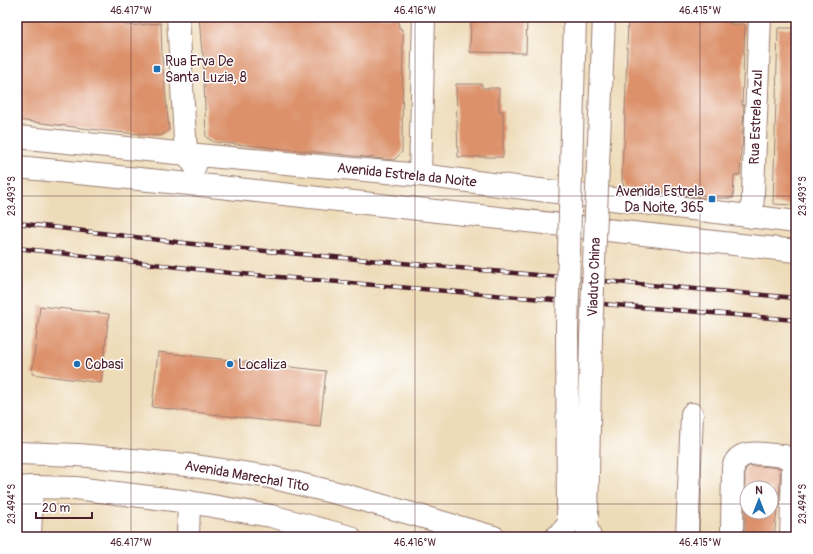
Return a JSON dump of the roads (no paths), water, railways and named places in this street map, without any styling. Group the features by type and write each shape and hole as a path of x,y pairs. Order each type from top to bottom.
{"street":[{"path":"178,17 184,131 187,154 203,175 220,187"},
{"path":"420,175 424,17"},
{"name":"Viaduto China","path":"575,17 567,329 576,529"},
{"name":"Viaduto China","path":"576,529 592,337 604,17"},
{"name":"Rua Estrela Azul","path":"752,217 760,17"},
{"name":"Avenida Estrela da Noite","path":"17,137 420,175 796,222"},
{"path":"154,181 174,169 187,154"},
{"path":"17,167 220,187 796,251"},
{"path":"687,537 692,414"},
{"name":"Avenida Marechal Tito","path":"17,453 78,455 187,465 270,477 345,495 494,537"},
{"path":"733,537 734,463 738,458 751,453 784,456 791,461 793,465 791,537"},
{"path":"30,537 25,487 76,488 189,502 271,516 350,537"},
{"path":"188,537 189,502"}],"railway":[{"path":"17,223 210,246 796,298"},
{"path":"17,248 230,273 796,320"}],"place":[{"name":"Rua Erva De Santa Luzia, 8","path":"157,69"},
{"name":"Avenida Estrela Da Noite, 365","path":"712,199"},
{"name":"Cobasi","path":"77,364"},
{"name":"Localiza","path":"230,364"}]}
